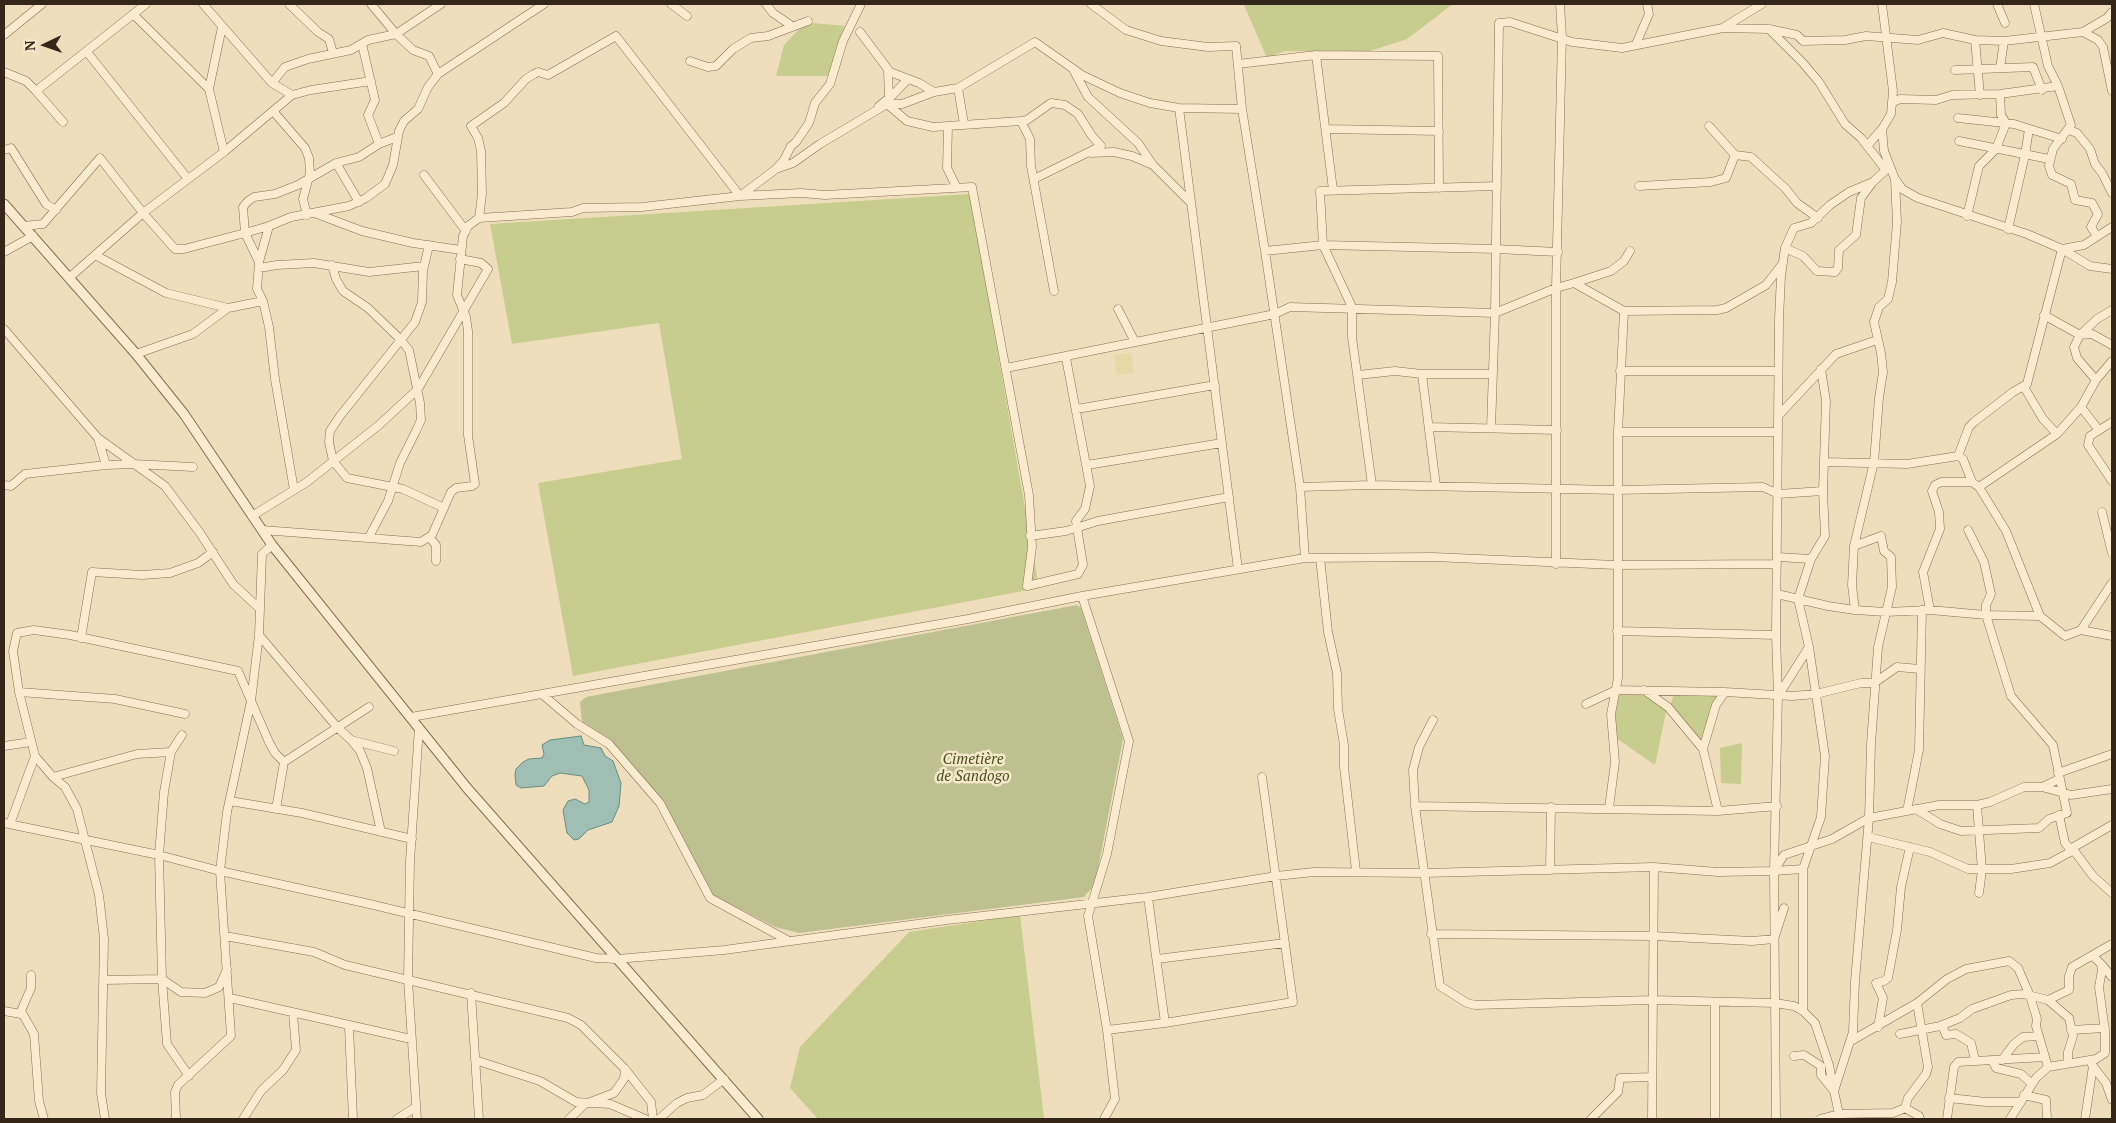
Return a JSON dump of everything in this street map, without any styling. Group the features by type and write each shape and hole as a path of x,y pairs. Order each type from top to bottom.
{"street":[{"path":"4,35 42,4"},
{"path":"36,91 146,4"},
{"path":"203,4 272,83 292,96"},
{"path":"289,4 318,32 329,39 333,53"},
{"path":"371,4 396,34 413,50 429,56 438,74"},
{"path":"272,83 285,67 333,53 352,50 368,40 396,34 441,4"},
{"path":"24,226 42,224 100,158 143,214 177,250 246,233 291,217 317,214 359,202 386,184 393,165 397,137 404,122 418,109 428,87 438,74 544,4"},
{"path":"671,4 687,16"},
{"path":"766,4 773,13 792,26"},
{"path":"740,196 776,169 809,123 815,103 830,84 843,42 860,4"},
{"path":"1091,4 1126,30 1161,41 1208,48 1236,46 1242,109 1300,486 1305,558"},
{"path":"1556,564 1556,288 1562,37 1560,4"},
{"path":"1636,44 1649,14 1647,4"},
{"path":"1723,28 1762,4"},
{"path":"1867,146 1882,129 1891,114 1893,102 1882,4"},
{"path":"1997,4 2006,23"},
{"path":"2034,4 2048,66 2058,86 2071,125 2053,149 2049,159 2049,166 2052,174 2071,184 2075,200 2092,203 2098,214 2090,227 2097,236"},
{"path":"1491,428 1495,314 1499,23 1510,22 1562,37 1572,42 1622,48 1723,28 1769,30 1797,34 1803,41 1844,40 1866,36 1918,40 1943,33 1975,40 2004,41 2083,32 2107,18 2112,12"},
{"path":"133,14 209,89"},
{"path":"690,61 708,67 716,66 734,49 751,38 768,36 792,26 808,22"},
{"path":"222,27 209,89 224,152"},
{"path":"1769,30 1803,63 1819,82 1845,124 1861,138 1902,189 1918,198 1967,216 2027,234 2062,249 2090,266 2112,269"},
{"path":"860,32 888,70 934,92"},
{"path":"2083,32 2098,40 2103,47 2112,92"},
{"path":"479,218 482,194 481,151 478,138 471,126 504,103 526,79 534,74 538,72 548,75 616,36 740,196"},
{"path":"1975,40 1980,95"},
{"path":"2000,68 2004,41"},
{"path":"888,102 902,104 934,92 958,88 1035,42 1082,75 1120,93 1179,108 1242,109"},
{"path":"362,44 375,103 368,115 379,144"},
{"path":"87,52 188,179"},
{"path":"1238,64 1316,55 1438,56 1439,188"},
{"path":"1316,55 1333,190"},
{"path":"1071,67 1088,97 1138,143 1153,165 1191,203"},
{"path":"1955,70 2033,67 2042,90"},
{"path":"888,70 888,102 907,121 933,126 1021,121 1027,120 1051,103 1065,104 1078,114 1101,146 1034,179"},
{"path":"4,72 26,81 63,122"},
{"path":"776,169 793,164 888,102 908,79"},
{"path":"70,277 143,214 224,152 292,96 311,90 371,81"},
{"path":"1893,102 1900,99 1936,100 1952,95 2000,94 2042,90 2058,86"},
{"path":"958,88 964,124"},
{"path":"2000,94 2001,115 2006,122"},
{"path":"1179,108 1238,569"},
{"path":"273,111 305,148 310,166 303,199 307,215"},
{"path":"1958,118 2006,122 2062,139"},
{"path":"1021,121 1030,138 1034,179 1054,291"},
{"path":"1967,216 1979,166 1996,148 2006,122"},
{"path":"948,126 947,168 957,188"},
{"path":"1709,126 1735,156 1751,157 1786,189 1797,202 1818,218"},
{"path":"1326,129 1439,131"},
{"path":"1882,129 1887,168"},
{"path":"2008,229 2029,129"},
{"path":"2069,130 2078,133 2090,148 2095,164 2112,193"},
{"path":"259,265 246,233 243,208 248,201 254,197 275,194 298,185 336,163 360,157 379,144 397,137"},
{"path":"1958,142 2049,159"},
{"path":"4,150 11,148 46,204 56,210"},
{"path":"1087,153 1114,152 1132,156 1153,165"},
{"path":"1639,186 1711,182 1726,178 1735,156"},
{"path":"336,163 359,202"},
{"path":"1786,248 1803,256 1817,271 1835,272 1838,268 1839,250 1856,234 1861,198 1887,168"},
{"path":"424,175 466,231"},
{"path":"1855,610 1852,585 1854,546 1874,462 1883,372 1882,353 1877,340 1874,322 1880,307 1888,299 1895,255 1895,179"},
{"path":"1776,1119 1774,871 1777,806 1778,696 1776,635 1780,290 1786,248 1794,228 1811,224 1849,192 1873,182"},
{"path":"1372,485 1352,337 1352,308 1323,245 1320,192 1333,190 1497,186"},
{"path":"262,530 421,542 430,538 451,492 456,488 475,484 468,435 466,397 468,344 464,308 457,295 461,250 466,231 479,218 572,212 583,208 642,207 740,196 972,187 1029,495 1031,554 1027,586 1068,577 1082,571 1076,521 1085,509 1090,486 1066,358"},
{"path":"4,204 70,277 184,414 272,545 467,788 758,1119"},
{"path":"317,214 362,231 461,250"},
{"path":"269,226 259,265 257,289 263,301 270,332 275,379 294,490"},
{"path":"2062,249 2084,244 2112,227"},
{"path":"4,252 33,236"},
{"path":"429,245 424,266 421,306 415,322 330,431 329,442 333,461 347,478 403,489 444,508"},
{"path":"1265,250 1323,245 1558,252"},
{"path":"1958,456 1970,426 2013,392 2024,387 2030,377 2062,249"},
{"path":"1006,368 1066,358 1275,314 1290,307 1495,314 1556,288 1611,271 1624,261 1630,251"},
{"path":"95,255 166,293 228,308 263,301"},
{"path":"252,516 294,490 333,461 380,425 418,389 488,269 482,263 460,260"},
{"path":"259,265 298,263 332,265 369,272 424,266"},
{"path":"1574,283 1624,311 1701,312 1726,308 1766,285 1783,263"},
{"path":"332,265 336,279 343,291 368,308 400,339 412,360 418,389 421,420 400,463 392,488 369,538"},
{"path":"136,354 193,334 228,308"},
{"path":"1118,309 1135,342"},
{"path":"2096,380 2074,354 2074,347 2080,335 2096,319 2112,310"},
{"path":"1609,808 1615,762 1611,714 1616,690 1618,432 1624,311"},
{"path":"2044,315 2080,335 2092,334 2112,345"},
{"path":"4,329 98,438 165,486 213,552 233,584 260,610"},
{"path":"1778,416 1836,354 1877,340"},
{"path":"1979,487 2057,434 2081,407 2096,380 2112,362"},
{"path":"1803,1011 1803,869 1821,817 1825,756 1809,647 1798,599 1811,559 1825,536 1823,491 1826,401 1821,369"},
{"path":"1358,375 1395,371 1422,374 1492,374"},
{"path":"1620,371 1778,371"},
{"path":"1422,374 1436,486"},
{"path":"1077,409 1215,385"},
{"path":"2024,387 2043,419 2057,434"},
{"path":"2081,407 2098,429"},
{"path":"2112,422 2098,429 2090,436 2088,445 2112,481"},
{"path":"1429,427 1557,430"},
{"path":"1618,432 1778,432"},
{"path":"98,438 106,465"},
{"path":"1087,465 1222,443"},
{"path":"1825,462 1907,464 1958,456 1963,459 1972,482 1979,487 2006,531 2040,616 2065,636 2081,630 2112,636"},
{"path":"4,485 11,486 25,474 106,465 134,464 193,467"},
{"path":"1908,811 1919,750 1920,669 1926,610 1923,572 1940,529 1939,512 1932,491 1935,485 1940,482 1972,482"},
{"path":"1300,486 1372,485 1617,490 1763,487 1778,494 1823,491"},
{"path":"1030,536 1076,529 1098,521 1229,497"},
{"path":"2102,512 2112,553"},
{"path":"1916,809 1940,824 1961,831 1980,832 2039,828 2049,819 2067,813 2053,745 2010,696 1986,615 1986,605 1991,594 1984,562 1968,530"},
{"path":"1834,1091 1851,1041 1870,818 1874,683 1878,646 1892,587 1891,557 1884,551 1881,536 1854,546"},
{"path":"430,538 436,545 436,561"},
{"path":"176,1119 176,1088 231,1036 230,998 220,871 230,801 251,701 259,635 262,554 272,545"},
{"path":"82,638 92,572 142,575 170,573 198,563 213,552"},
{"path":"411,718 968,619 1082,596 1305,558 1433,557 1556,564 1616,565 1811,559"},
{"path":"1320,558 1328,632 1337,673 1338,709 1344,745 1344,768 1356,871"},
{"path":"2081,630 2112,583"},
{"path":"1777,594 1855,610 1886,612 1926,610 1986,615 2040,616"},
{"path":"1082,596 1129,740 1107,854 1088,916 1107,1030 1115,1099 1104,1119"},
{"path":"105,1119 100,1093 104,939 99,895 77,809 65,788 35,756 19,692 12,651 17,633 34,630 82,638 238,671 275,753 284,762"},
{"path":"1617,632 1776,635"},
{"path":"259,635 337,727 360,751 367,768 381,832"},
{"path":"1778,696 1809,647"},
{"path":"1586,704 1616,690 1725,692 1778,696 1816,694 1861,683 1874,683 1896,667 1920,669"},
{"path":"1644,690 1668,707 1703,749 1718,811"},
{"path":"19,692 115,699 185,714"},
{"path":"1703,749 1716,705 1725,692"},
{"path":"544,695 577,724 609,744 660,803 710,898 789,941"},
{"path":"276,809 284,762 369,707"},
{"path":"1434,720 1419,747 1413,770 1415,806 1440,986 1467,1003 1652,1000 1775,1003 1794,1006 1803,1011 1815,1023 1828,1065 1839,1117"},
{"path":"417,1119 408,980 408,914 419,728"},
{"path":"182,735 172,752 164,792 159,855 162,979 168,1044 189,1076"},
{"path":"351,740 394,752"},
{"path":"4,746 31,742"},
{"path":"53,777 137,754 172,752"},
{"path":"2042,787 2059,776 2112,754"},
{"path":"35,756 7,823 159,855 220,871 596,958 617,959 724,950 1148,897 1276,876 1356,871 1425,873 1654,867 1718,872 1803,869"},
{"path":"1107,1030 1165,1023 1293,1002 1262,777"},
{"path":"1774,871 1784,856 1811,847 1862,824 1870,818 1939,806 1977,805 1990,802 2024,787 2042,787 2062,794 2084,794 2112,789"},
{"path":"230,801 276,809 412,839"},
{"path":"1977,805 1982,870 1979,893"},
{"path":"1415,806 1718,811 1777,806"},
{"path":"1550,870 1551,807"},
{"path":"2060,816 2064,843 2093,876 2112,893"},
{"path":"1868,837 1930,852 1968,869 2012,869 2050,862 2112,825"},
{"path":"1878,1027 1883,998 1876,983 1888,978 1897,930 1901,887 1910,847"},
{"path":"1652,1119 1654,867"},
{"path":"1148,897 1158,959 1165,1023"},
{"path":"1774,939 1784,908"},
{"path":"1432,934 1653,936 1752,941 1774,939"},
{"path":"225,936 314,952 339,964 471,993 575,1021 625,1069 651,1102 653,1119"},
{"path":"1158,959 1285,943"},
{"path":"2048,1000 2069,990 2069,976 2072,967 2112,944"},
{"path":"2093,956 2112,977"},
{"path":"1851,1041 1917,1004 1966,969 2004,961 2018,968 2030,996 2038,1036 2048,1067"},
{"path":"2010,1119 2032,1084 2048,1067 2068,1063 2092,1063 2102,1057 2109,1043 2099,992 2101,964"},
{"path":"104,980 162,979 181,992 206,993 219,987 228,969"},
{"path":"31,975 31,988 22,1007 21,1014 34,1034 39,1101 44,1119"},
{"path":"471,993 479,1119"},
{"path":"1900,1034 1942,1025 1960,1018 1972,1009 2011,995 2030,996 2048,1000 2070,1018 2072,1030 2068,1063"},
{"path":"230,998 349,1027 411,1039"},
{"path":"1715,1002 1715,1119"},
{"path":"1820,1119 1888,1116 1905,1108 1908,1098 1926,1074 1928,1060 1917,1004"},
{"path":"4,1011 21,1014"},
{"path":"243,1119 261,1091 283,1070 296,1050 293,1013"},
{"path":"1942,1025 1946,1035 1956,1034 1971,1043 1975,1060"},
{"path":"349,1027 353,1119"},
{"path":"2072,1030 2105,1028"},
{"path":"2002,1060 2014,1044 2023,1037 2038,1036"},
{"path":"1794,1056 1804,1055 1821,1066 1821,1075 1834,1091"},
{"path":"1947,1119 1956,1063 1975,1060 2045,1057"},
{"path":"475,1060 532,1078 565,1098 585,1104 610,1104 645,1119"},
{"path":"1992,1060 1996,1068 2022,1074 2032,1084"},
{"path":"2092,1063 2109,1083 2112,1100"},
{"path":"2085,1119 2092,1063"},
{"path":"569,1119 585,1104 614,1093 624,1079 625,1069"},
{"path":"1591,1119 1618,1092 1620,1078 1652,1077"},
{"path":"659,1119 677,1103 686,1098 703,1095 724,1079"},
{"path":"1949,1098 1986,1102 2022,1098 2046,1100 2050,1119"},
{"path":"396,1119 416,1107"},
{"path":"1905,1108 1919,1116 1920,1119"}],"shaded area":[{"path":"1131,353 1134,373 1117,375 1114,355"}],"green space":[{"path":"1241,4 1453,4 1407,39 1367,52 1285,51 1267,58 1244,5"},
{"path":"812,23 846,26 842,28 848,29 831,76 776,76 784,45 803,25"},
{"path":"970,194 1039,588 573,676 538,483 682,459 659,323 512,344 490,224"},
{"name":"Cimetière de Sandogo","path":"1077,605 1081,608 1123,739 1095,884 1084,897 799,933 775,927 713,895 662,801 582,723 580,702 586,697"},
{"path":"1617,691 1642,691 1667,707 1655,765 1613,736 1612,713"},
{"path":"1675,691 1722,693 1703,746 1670,706"},
{"path":"1742,743 1741,784 1721,783 1720,748"},
{"path":"1020,915 1044,1119 818,1119 790,1088 800,1047 909,932"}],"water":[{"path":"581,736 584,745 601,748 605,756 613,761 621,783 619,806 612,822 588,830 579,839 574,840 567,833 563,810 568,801 575,799 585,804 589,802 589,790 582,776 560,773 552,776 544,786 521,788 516,785 515,775 516,769 523,762 529,759 542,758 544,754 542,745 550,740"}]}
